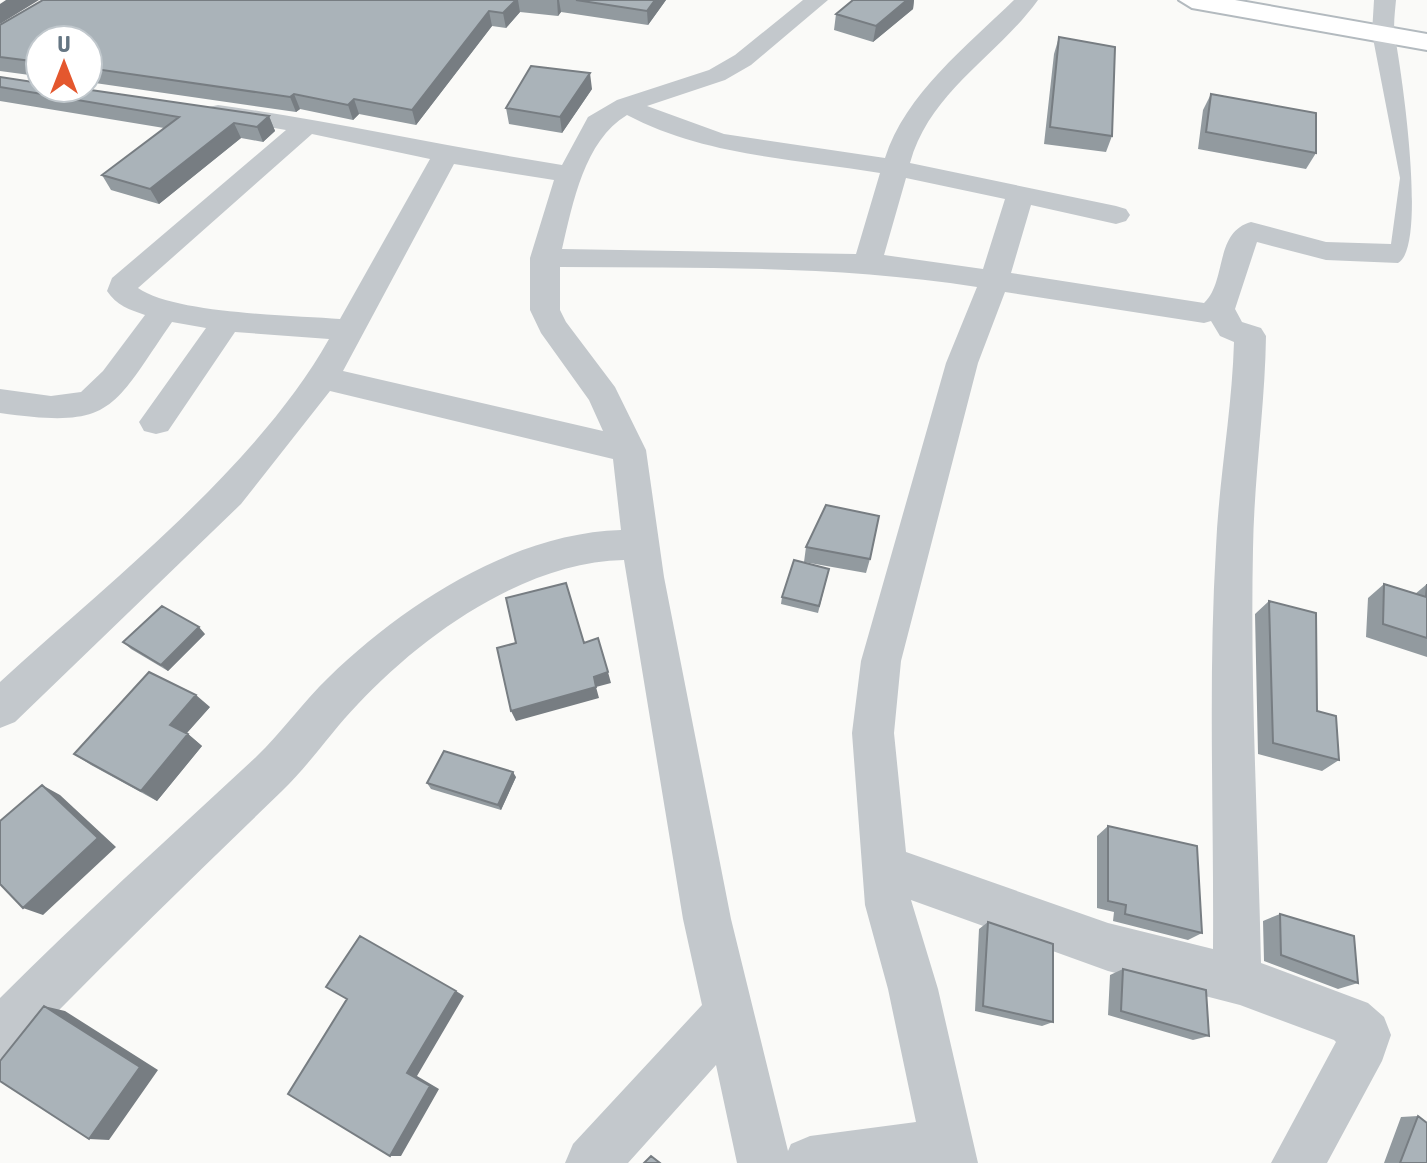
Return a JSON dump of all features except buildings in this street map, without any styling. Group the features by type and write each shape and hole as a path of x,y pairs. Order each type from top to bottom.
{"street":[{"path":"764,1163 707,919 641,545 629,450 603,395 545,310 545,258 549,229 589,131 610,112 626,105 717,75 743,60 817,0"},
{"path":"867,264 904,139 928,102 1027,0"},
{"path":"1192,0 1427,42"},
{"path":"1240,980 1237,968 1234,550 1240,449 1249,398 1250,336 1231,329 1220,309 1245,234 1251,231 1326,251 1389,256 1405,249 1413,178 1383,33 1385,0"},
{"path":"626,105 664,124 696,133 750,145 894,168 1116,215"},
{"path":"197,109 307,125 446,155 569,174"},
{"path":"307,125 123,285 126,296 163,312 347,330"},
{"path":"0,709 17,672 228,494 323,378 446,155"},
{"path":"810,1163 945,1152 913,989 888,905 873,733 881,661 962,363 995,278 1020,195"},
{"path":"545,258 764,259 867,264 995,278 1186,312 1220,309"},
{"path":"0,401 46,407 82,406 103,394 163,312"},
{"path":"156,422 228,319"},
{"path":"323,378 629,450"},
{"path":"0,1034 61,971 284,760 352,682 388,651 504,577 564,552 609,545 641,545"},
{"path":"883,867 1108,947 1240,980 1350,1021 1366,1035 1298,1163"},
{"path":"592,1163 729,1013"}]}
